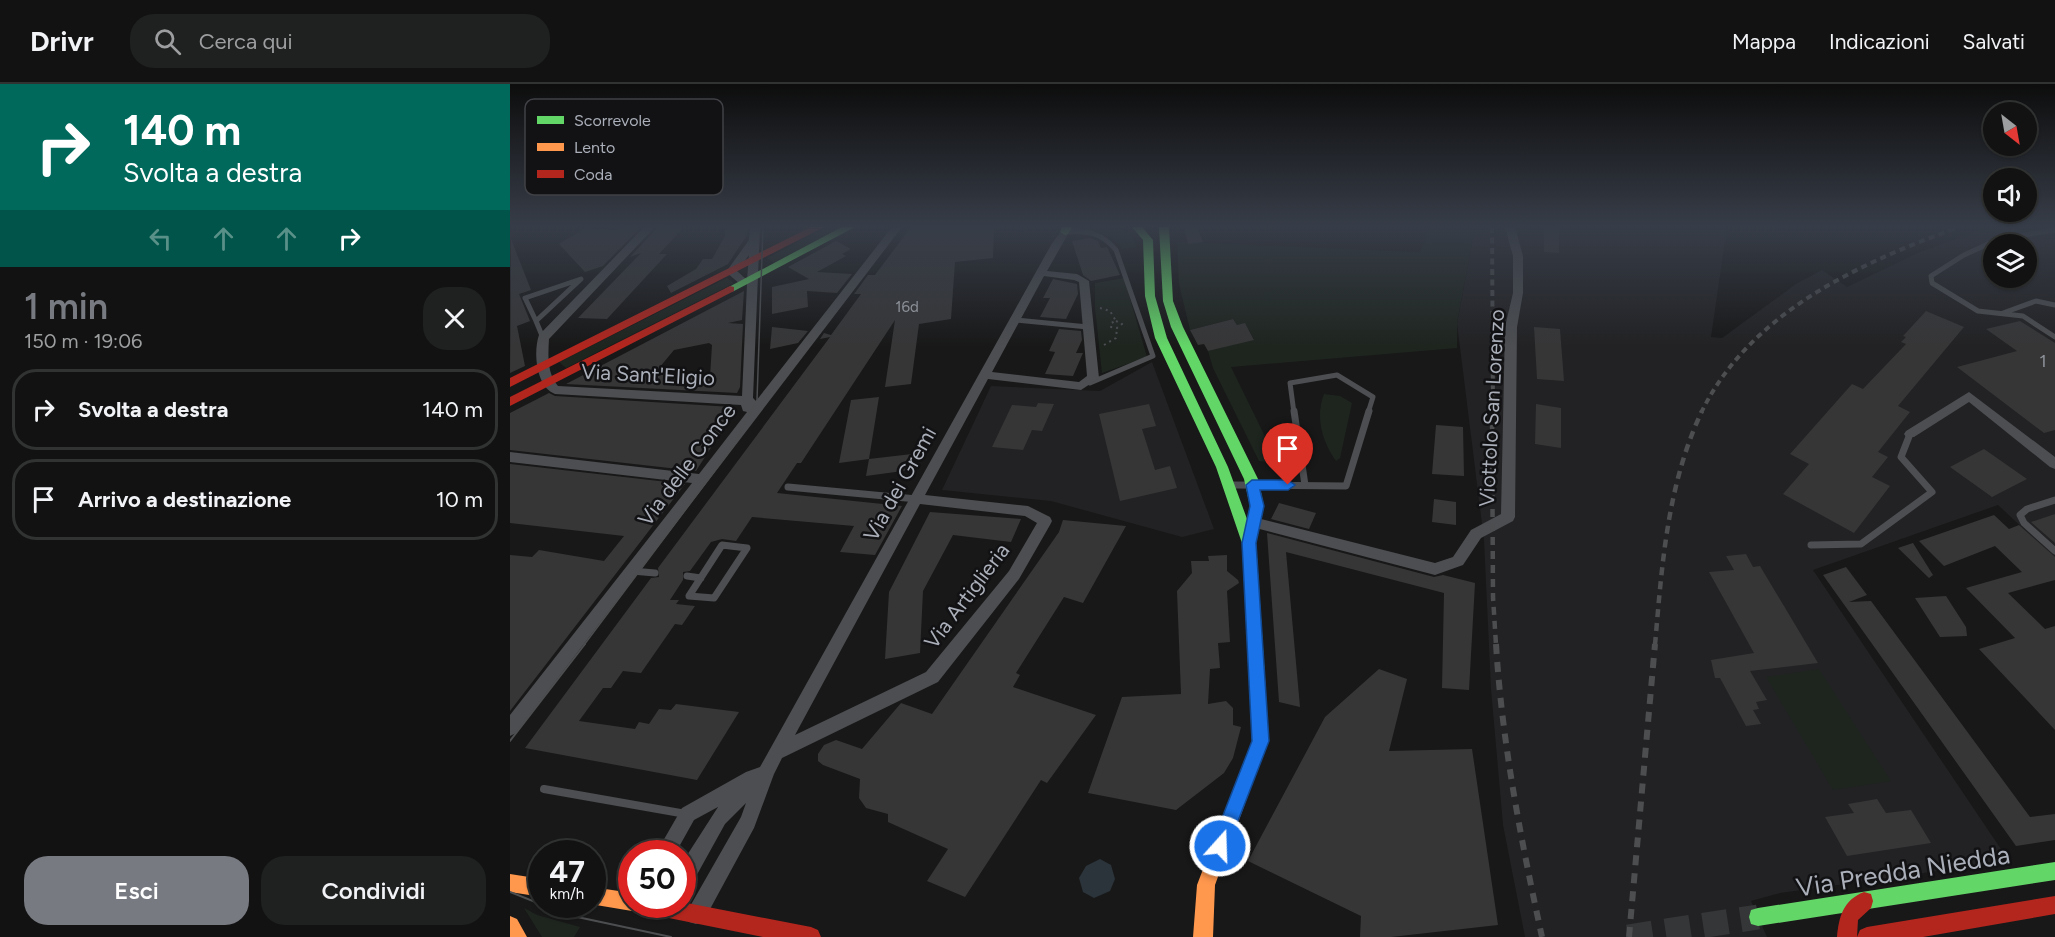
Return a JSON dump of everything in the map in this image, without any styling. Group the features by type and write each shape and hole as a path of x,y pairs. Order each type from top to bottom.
{"main road":[{"path":"510,383 741,267"},
{"path":"510,402 773,267"},
{"path":"1149,267 1150,296 1161,338 1228,485 1249,543"},
{"path":"1166,267 1168,301 1177,327 1252,485 1257,506 1249,543 1260,741 1206,885 1203,937"},
{"name":"Via Predda Niedda","path":"1758,917 2055,871"},
{"path":"510,883 528,886"},
{"path":"1847,937 1846,921 1851,911 1864,901"},
{"path":"1867,937 2055,905"},
{"path":"696,915 811,937"},
{"path":"510,926 517,937"}],"street":[{"path":"548,382 542,367 543,338 611,267"},
{"path":"735,267 731,272 748,280"},
{"path":"740,429 750,401 748,280 751,267"},
{"name":"Via delle Conce","path":"510,728 866,267"},
{"name":"Via dei Gremi","path":"696,915 748,822 767,770 776,753 1044,267"},
{"name":"Viottolo San Lorenzo","path":"1253,522 1428,569 1451,565 1463,555 1476,534 1504,521 1509,512 1511,327 1518,293 1518,267"},
{"path":"985,375 1081,386 1090,383 1093,378 1084,281 1077,277 1041,273"},
{"name":"Via Sant'Eligio","path":"548,382 555,390 750,401"},
{"path":"1910,434 1969,396 2055,464"},
{"path":"510,457 701,479"},
{"name":"Via Artiglieria","path":"776,753 932,677 1014,575 1045,521 1028,511 917,499"},
{"path":"673,840 688,814 767,770"},
{"name":"Via dei Gremi","path":"696,858 719,818 767,770"}],"lane":[{"path":"1090,383 1153,356 1123,267"},
{"path":"1945,267 1931,276 1932,283 1978,311 2023,316 2055,337"},
{"path":"536,322 580,279 525,298 543,338"},
{"path":"2001,314 2036,301 2055,305"},
{"path":"1016,320 1088,327"},
{"path":"1228,485 1346,486 1373,397 1337,375 1290,383 1305,485"},
{"path":"1811,545 1861,544 1932,492 1901,457 1910,434"},
{"name":"Via Artiglieria","path":"788,487 917,499"},
{"path":"2055,500 2027,509 2020,515 2024,523 2055,551"},
{"path":"722,546 747,548 714,598 689,596 701,578 722,546"},
{"path":"632,571 655,573"},
{"path":"687,576 701,578"},
{"path":"544,789 688,814"}],"path":[{"path":"1086,308 1105,309 1122,324 1117,328 1116,338 1090,348"},
{"path":"1116,321 1110,326 1117,328"}],"shaded area":[{"path":"1178,267 1468,267 1457,323 1457,348 1231,367 1276,463 1259,461 1213,368 1208,351 1254,339 1245,324 1237,325 1233,319 1190,330 1179,284"},
{"path":"1468,267 1721,267 1711,337 1722,338 1796,284 1822,270 1847,287 1889,267 1983,267 1983,288 2037,288 2037,267 2055,267 2055,558 1998,505 1813,570 2009,861 1780,893 1751,901 1767,937 1525,937 1503,825 1491,689 1484,540 1457,323"},
{"path":"727,278 734,283 566,368 559,362"},
{"path":"1124,278 1147,357 1102,373 1095,308 1095,283"},
{"path":"1152,362 1214,529 1182,537 1051,501 942,490 991,386 1100,391"},
{"path":"1324,394 1340,396 1352,403 1340,458 1336,461 1321,429 1320,411"},
{"path":"1819,669 1891,781 1833,790 1766,677"},
{"path":"1100,859 1111,865 1115,879 1110,891 1094,898 1083,892 1079,878 1086,866"},
{"path":"530,918 548,918 580,927 574,937 542,937"}],"building":[{"path":"511,267 522,267 531,290 519,294 530,321 517,326 525,366 510,373"},
{"path":"580,267 601,267 585,272"},
{"path":"628,267 655,267 607,319 578,318"},
{"path":"698,267 722,267 671,293 667,286"},
{"path":"788,267 826,267 817,272 852,274 837,293 807,291 808,307 772,314 772,287 809,279"},
{"path":"881,267 955,267 951,319 919,324 911,384 885,387 895,320 801,463 797,463 777,493 902,506 875,555 840,552 854,526 752,517 736,541 722,539 711,542 690,571 683,572 683,580 670,600 679,600 676,604 695,606 682,625 675,624 641,673 623,671 611,688 603,688 579,721 635,729 639,722 649,724 659,709 671,710 676,704 739,712 697,780 525,748 651,578 659,577 658,568 830,337 820,339 824,333 831,335 861,294 854,294 868,275 875,275"},
{"path":"1080,267 1116,267 1120,275 1091,281 1083,275"},
{"path":"1053,279 1077,284 1078,294 1066,319 1040,317 1050,298 1043,298"},
{"path":"744,291 742,320 728,323 743,324 740,387 737,393 566,384","holes":["709,343 712,345 710,377 654,374 674,350"]},
{"path":"1926,311 1964,327 1898,406 1910,412 1878,452 1888,457 1872,477 1890,486 1854,533 1783,494 1809,464 1790,454 1852,384 1863,389 1906,344 1901,342 1906,337 1903,336"},
{"path":"1233,319 1237,325 1245,323 1254,340 1208,351 1204,344 1198,345 1190,330"},
{"path":"2020,321 2055,343 2055,430 2044,433 1957,367 2017,351 1986,329"},
{"path":"772,327 808,331 798,343 770,349"},
{"path":"1534,327 1560,329 1564,381 1537,379"},
{"path":"1059,329 1081,331 1082,340 1076,353 1083,353 1073,376 1045,374 1055,352 1049,351"},
{"path":"549,393 555,396 732,407 728,421 696,471 510,450 510,413"},
{"path":"879,397 869,459 839,463 851,400"},
{"path":"1038,403 1054,404 1042,431 1032,430 1023,450 992,447 1012,405 1036,407"},
{"path":"1149,404 1156,426 1142,429 1155,470 1170,466 1177,488 1120,501 1099,414"},
{"path":"1536,404 1561,408 1561,448 1535,444"},
{"path":"1436,425 1463,427 1464,476 1432,474"},
{"path":"1984,449 2027,479 1992,497 1950,467"},
{"path":"912,454 910,470 866,476 869,459"},
{"path":"510,464 685,484 510,711 510,555 532,557 539,550 604,561 624,536 510,523"},
{"path":"1434,499 1456,502 1456,525 1432,522"},
{"path":"1279,503 1316,513 1309,529 1271,519"},
{"path":"930,512 1021,519 1011,542 953,535 923,591 920,653 885,659 889,592"},
{"path":"2055,514 2055,543 2031,522"},
{"path":"1994,515 2009,529 2019,525 2055,557 2055,580 2008,593 2045,629 2055,626 2055,730 1979,649 2015,638 1966,588 2022,572 1995,546 1944,566 1919,541"},
{"path":"1063,520 1126,526 1083,603 1064,597 1016,673 1020,675 1013,687 1096,715 1047,783 1041,780 965,897 927,881 948,849 888,822 888,814 866,808 859,798 860,779 823,765 818,761 818,754 824,745 836,740 862,749 901,703 932,714 1059,532"},
{"path":"1267,533 1434,577 1443,575 1475,583 1469,690 1442,688 1444,593 1286,552 1300,707 1279,702"},
{"path":"1913,543 1933,575 1929,578 1898,548"},
{"path":"1746,554 1753,567 1760,566 1818,663 1750,671 1767,700 1756,702 1759,709 1753,710 1761,724 1746,726 1720,678 1715,678 1711,660 1754,653 1709,572 1734,570 1726,556"},
{"path":"1227,555 1227,571 1239,583 1227,591 1230,642 1218,643 1220,668 1210,669 1208,704 1226,701 1233,708 1233,725 1241,727 1233,758 1224,773 1176,810 1088,793 1122,697 1181,694 1177,591 1192,573 1191,561 1209,561 1208,556"},
{"path":"1846,567 1867,595 1849,602 1871,601 2030,817 2055,814 2055,840 2016,846 1823,575"},
{"path":"1946,596 1966,627 1967,636 1940,637 1915,598"},
{"path":"1379,669 1407,679 1389,751 1472,749 1498,925 1391,937 1360,937 1361,916 1248,861 1325,717"},
{"path":"1877,799 1886,813 1911,810 1931,843 1847,856 1825,817 1854,813 1848,804"}],"tunnel":[{"path":"1628,937 1758,917"}],"tram line":[{"path":"584,645 734,445 757,400 762,267"},
{"path":"510,741 585,644"},
{"path":"510,892 568,915 671,937"}],"railway":[{"path":"1492,267 1493,413"},
{"path":"1702,412 1722,377 1748,346 1778,319 1811,296 1864,267"},
{"path":"1492,411 1493,597 1496,645"},
{"path":"1655,645 1668,526 1681,468 1702,412"},
{"path":"1496,644 1513,791 1542,937"},
{"path":"1629,937 1655,644"}],"traffic: fast":[{"path":"730,289 773,267"},
{"path":"1149,267 1150,296 1161,338 1222,467 1249,543 1257,678"},
{"path":"1166,267 1168,301 1177,327 1251,479 1257,506 1249,543"},
{"path":"1758,917 2055,871"}],"traffic: slow":[{"path":"1203,937 1206,885 1260,741 1257,678"},
{"path":"510,883 528,886"},
{"path":"606,898 618,900"},
{"path":"510,926 517,937"}],"traffic: jam":[{"path":"510,383 740,267"},
{"path":"510,402 730,289"},
{"path":"1847,937 1849,916 1864,901"},
{"path":"1867,937 2055,905"},
{"path":"696,914 811,937"}],"route":[{"path":"1220,846 1260,741 1249,543 1257,506 1252,485 1288,485"}]}
